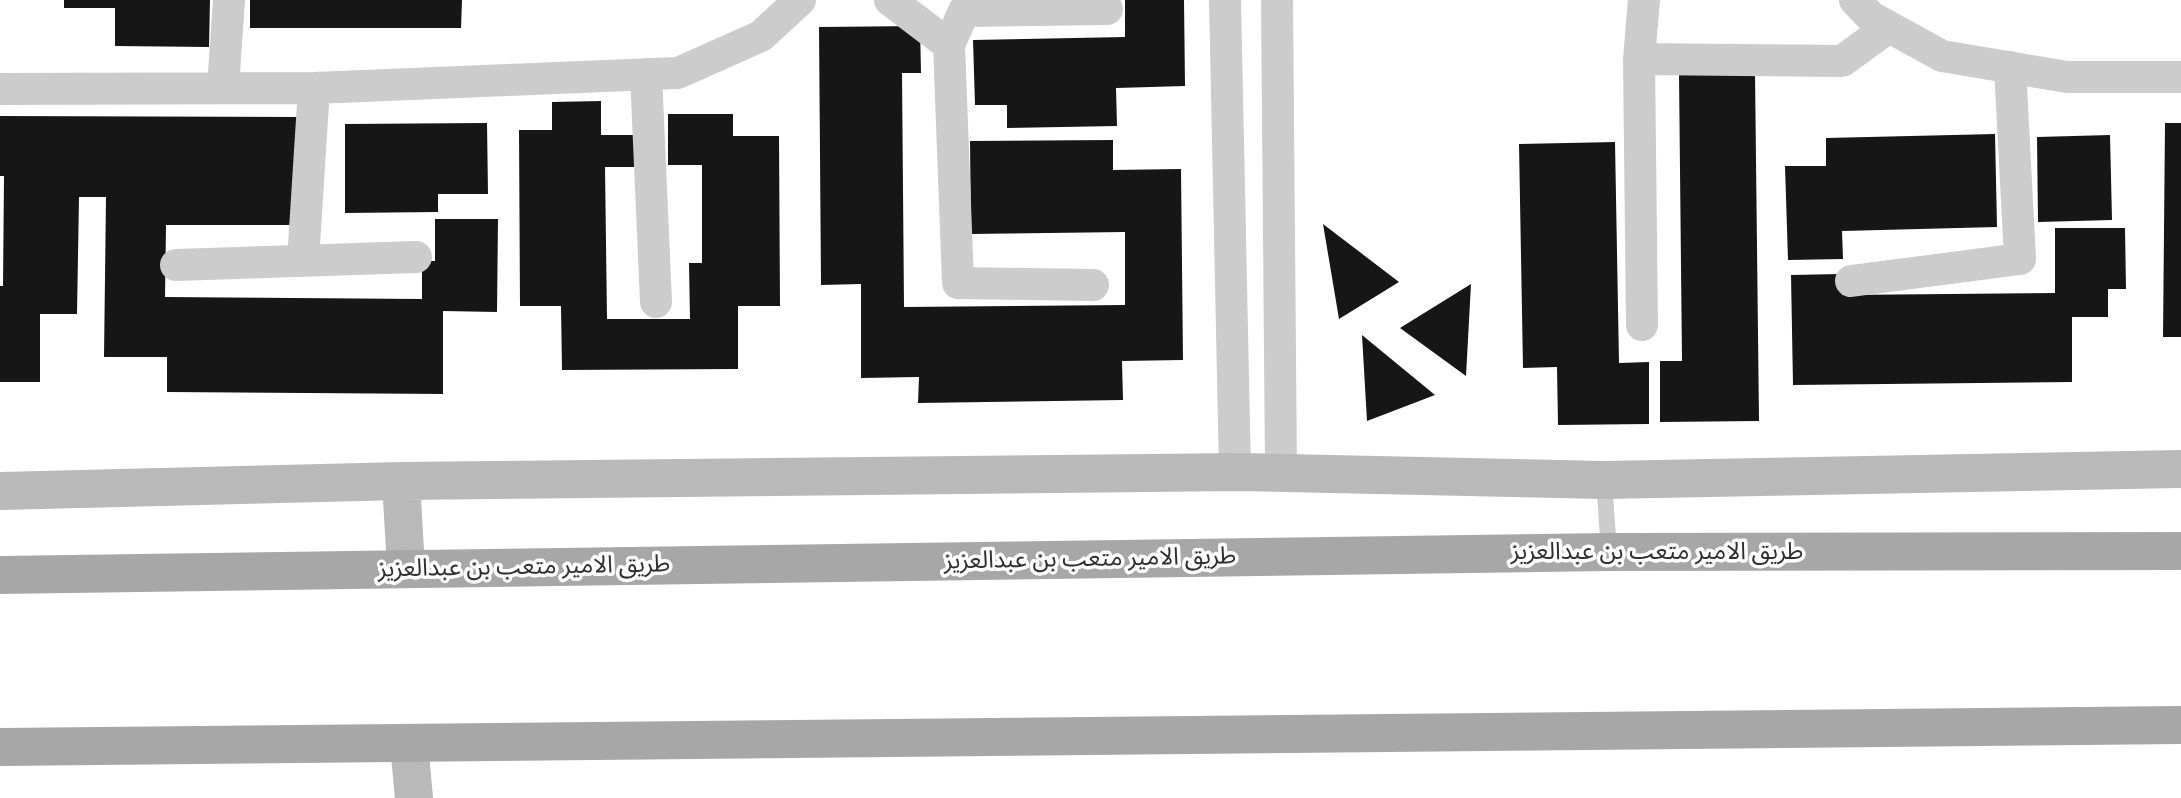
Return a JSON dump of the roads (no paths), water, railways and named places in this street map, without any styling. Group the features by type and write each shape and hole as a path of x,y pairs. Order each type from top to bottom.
{"main road":[{"name":"طريق الامير متعب بن عبدالعزيز","path":"0,575 1609,552 2181,551"},
{"path":"0,747 2181,725"}],"street":[{"path":"223,88 229,0"},
{"path":"0,89 314,88 678,73 761,36 800,0"},
{"path":"890,0 949,45"},
{"path":"1225,0 1235,472"},
{"path":"1277,0 1281,471"},
{"path":"1642,325 1639,59 1644,0"},
{"path":"1855,0 1871,17 1942,56 2067,77 2181,77"},
{"path":"1093,285 958,283 949,45 964,11 1107,9"},
{"path":"1639,59 1842,61 1889,27"},
{"path":"1852,281 2020,260 2010,67"},
{"path":"646,74 656,302"},
{"path":"303,261 314,88"},
{"path":"176,265 416,257"},
{"path":"0,491 401,481 1281,471 1604,480 2181,469"},
{"path":"401,481 406,568"},
{"path":"409,744 414,798"}],"lane":[{"path":"1604,480 1609,552"}]}
